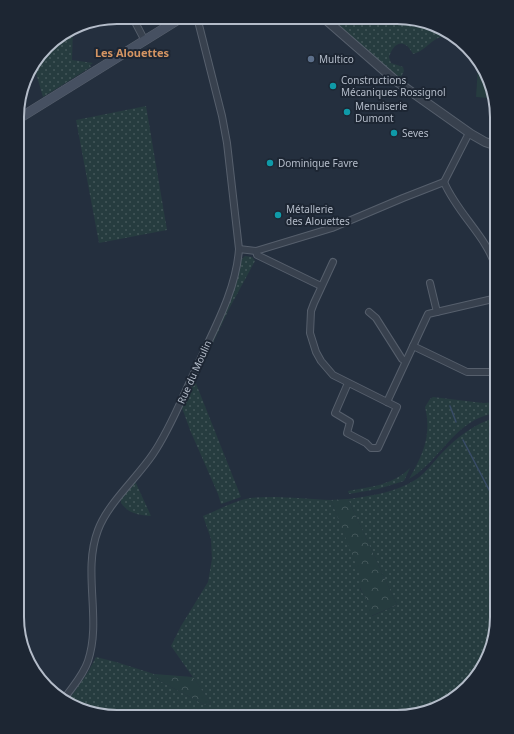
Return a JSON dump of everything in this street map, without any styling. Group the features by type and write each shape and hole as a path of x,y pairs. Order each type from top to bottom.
{"main road":[{"path":"24,115 171,24"}],"street":[{"path":"136,24 145,41"},
{"name":"Rue du Moulin","path":"67,695 88,663 93,643 92,555 98,528 112,507 155,452 168,428 225,303 238,263 238,249 227,143 222,116 199,24"},
{"path":"331,24 396,81 469,133 490,144"},
{"path":"238,249 256,251 332,228 444,182 469,133"},
{"path":"444,182 459,209 490,252"},
{"path":"256,251 257,255 321,286"},
{"path":"333,262 311,311 310,325 312,342 321,361 333,375 398,407 378,448 371,448 366,443 347,433 346,432 350,423 349,421 335,413 348,383"},
{"path":"430,283 437,312"},
{"path":"386,402 428,314 490,300"},
{"path":"369,312 376,318 405,362"},
{"path":"413,346 467,372 490,372"}],"green space":[{"path":"337,24 409,25 421,27 443,36 434,40 422,50 413,54 407,45 397,45 389,57 391,63 403,67 404,71 400,79"},
{"path":"73,35 72,60 93,63 90,65 91,67 43,97 36,71 47,56 60,43"},
{"path":"478,72 485,87 488,98 476,97"},
{"path":"146,106 167,230 99,243 76,120"},
{"path":"245,256 252,257 255,261 229,309 195,381 241,497 221,504 181,405 239,268 241,260"},
{"path":"433,397 490,402 490,414 483,416 459,431 421,471 409,479 425,444 427,436 427,417 425,407"},
{"path":"490,419 490,623 485,647 474,669 458,687 449,694 427,705 403,710 117,710 87,705 71,697 88,672 96,657 154,674 160,681 205,705 211,703 171,646 181,626 208,582 212,559 211,539 203,516 244,499 269,497 331,500 361,575 360,589 368,602 372,616 397,605 348,499 384,493 410,483 424,473 445,449 465,432"},
{"path":"410,468 404,481 378,489 349,494 348,491 389,482"},
{"path":"135,481 151,516 131,512 121,503 121,498"},
{"path":"348,499 397,605 371,616 367,613 368,602 359,586 360,575 331,500"},
{"path":"154,674 193,677 211,703 205,705 160,681"}],"waterway":[{"path":"450,406 456,422"},
{"path":"463,440 490,492"}],"place":[{"name":"Multico","path":"311,59"},
{"name":"Constructions Mécaniques Rossignol","path":"333,86"},
{"name":"Menuiserie Dumont","path":"347,112"},
{"name":"Seves","path":"394,133"},
{"name":"Dominique Favre","path":"270,163"},
{"name":"Métallerie des Alouettes","path":"278,215"}],"district":[{"name":"Les Alouettes","path":"132,53"}]}
